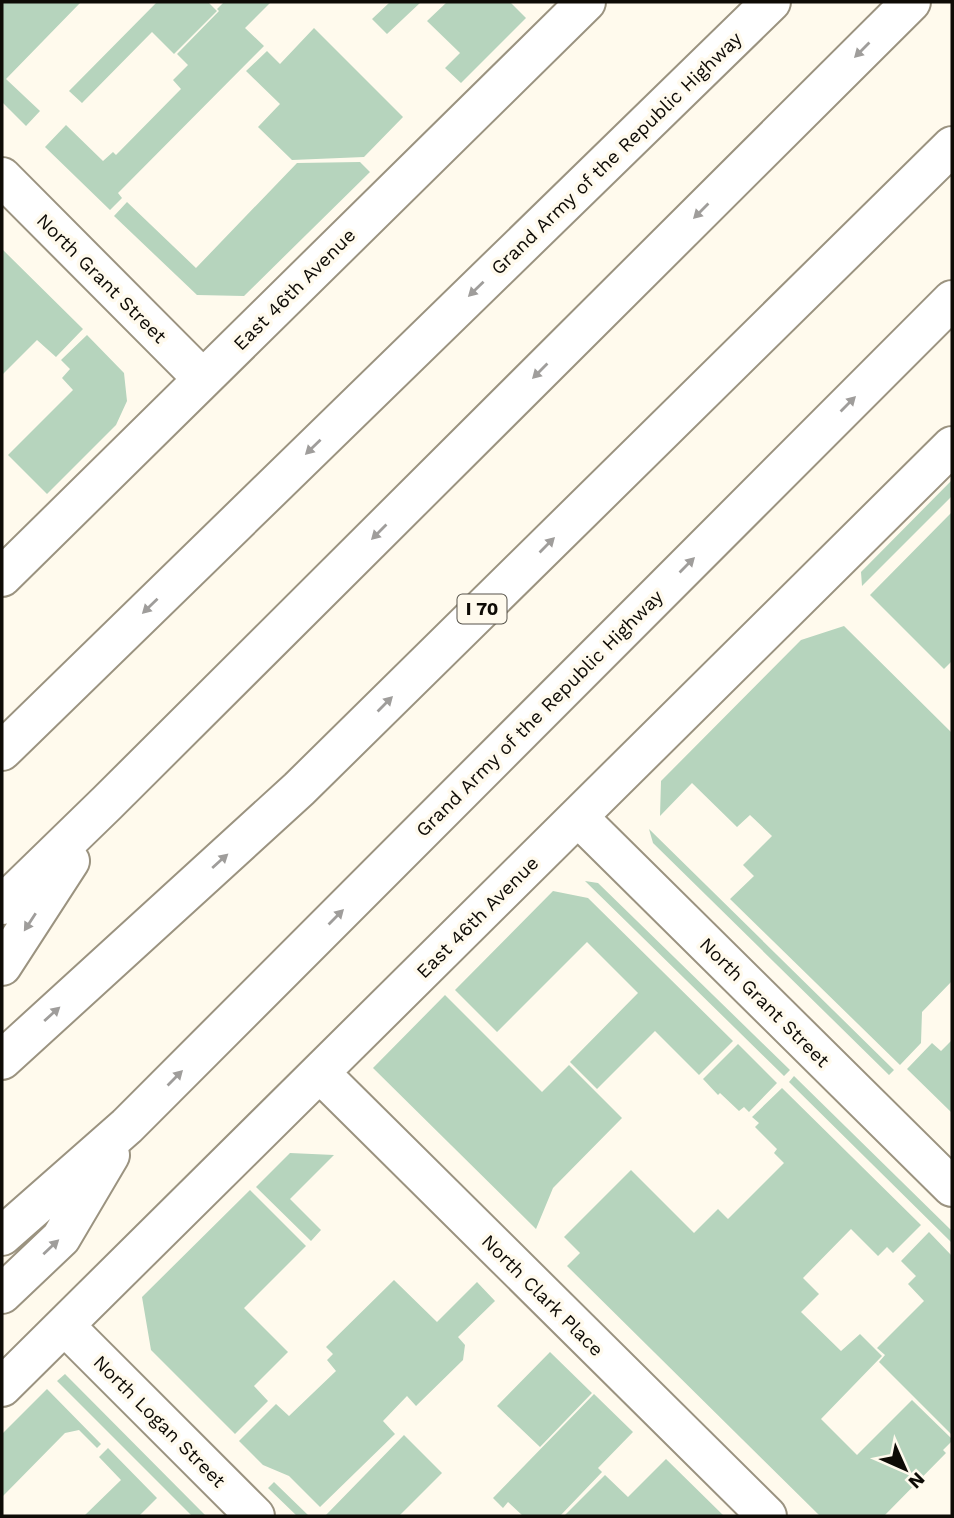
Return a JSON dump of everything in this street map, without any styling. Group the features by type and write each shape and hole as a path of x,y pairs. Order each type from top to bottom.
{"main road":[{"name":"East 46th Avenue","path":"2,577 586,2"},
{"name":"Grand Army of the Republic Highway","path":"4,748 771,2"},
{"path":"2,905 911,2"},
{"name":"I 70","path":"2,1060 299,789 952,146"},
{"name":"North Grant Street","path":"2,177 203,379"},
{"name":"Grand Army of the Republic Highway","path":"127,1126 952,300"},
{"name":"East 46th Avenue","path":"2,1387 952,446"},
{"path":"2,966 107,803"},
{"name":"North Grant Street","path":"578,817 952,1187"},
{"name":"North Clark Place","path":"320,1073 767,1516"},
{"path":"2,1236 127,1126"},
{"path":"2,1294 61,1238 127,1126"},
{"name":"North Logan Street","path":"65,1326 255,1516"}],"green space":[{"path":"2,2 81,2 6,79 40,111 26,126 2,102"},
{"path":"157,2 208,2 217,11 174,54 152,32 82,103 69,91"},
{"path":"224,2 271,2 245,28 264,46 118,193 122,198 110,210 45,147 66,125 103,161 113,152 116,155 181,89 173,80 188,65 177,54 219,11 217,9"},
{"path":"390,2 421,2 387,34 372,19"},
{"path":"447,2 510,2 526,18 461,83 445,68 460,53 427,21"},
{"path":"314,28 403,117 364,157 292,160 258,127 280,104 246,71 267,51 280,64"},
{"path":"360,162 370,172 244,296 197,295 114,216 127,202 196,268 297,163"},
{"path":"2,249 83,329 56,357 37,340 2,375"},
{"path":"87,335 124,373 127,401 116,425 47,494 8,455 73,390 62,378 70,369 61,360"},
{"path":"952,480 952,496 862,586 861,572"},
{"path":"952,512 952,661 944,669 870,595"},
{"path":"844,626 952,733 952,981 922,1012 921,1043 900,1065 730,899 754,876 743,865 772,836 750,815 737,827 692,783 660,816 661,781 801,640"},
{"path":"649,829 894,1070 889,1075 653,843"},
{"path":"585,881 598,883 790,1070 784,1076"},
{"path":"553,891 588,898 733,1041 699,1075 655,1031 597,1089 570,1062 638,993 587,942 497,1032 455,990"},
{"path":"445,995 542,1092 569,1065 622,1118 553,1188 536,1229 373,1068"},
{"path":"951,1041 952,1113 907,1069 932,1043 941,1051"},
{"path":"738,1044 777,1083 749,1112 744,1107 739,1111 703,1079"},
{"path":"794,1076 952,1231 952,1243 789,1082"},
{"path":"782,1088 921,1225 893,1253 887,1247 878,1256 851,1229 803,1278 819,1294 801,1312 841,1351 860,1334 882,1356 821,1419 857,1455 912,1400 952,1439 943,1450 946,1453 884,1516 820,1516 567,1266 580,1253 564,1237 631,1170 694,1233 718,1209 728,1219 784,1163 774,1153 777,1149 755,1127 759,1123 752,1117"},
{"path":"290,1153 334,1155 290,1199 321,1230 311,1241 256,1187"},
{"path":"250,1190 306,1246 244,1308 288,1352 254,1386 268,1401 235,1434 151,1350 142,1297"},
{"path":"929,1232 952,1256 952,1435 879,1362 885,1355 877,1348 924,1301 908,1284 916,1276 901,1261"},
{"path":"394,1280 437,1322 477,1282 495,1301 458,1337 465,1345 463,1360 416,1406 407,1396 383,1421 395,1434 320,1507 289,1476 263,1465 239,1441 276,1404 289,1416 336,1371 327,1360 333,1354 326,1347"},
{"path":"550,1352 592,1393 540,1447 497,1406"},
{"path":"65,1374 206,1516 192,1516 57,1381"},
{"path":"47,1389 101,1444 97,1448 79,1430 65,1433 2,1497 2,1434"},
{"path":"594,1394 633,1432 598,1468 602,1472 560,1516 523,1516 508,1502 503,1508 493,1498"},
{"path":"404,1435 442,1473 399,1516 325,1516"},
{"path":"108,1448 157,1498 139,1516 84,1516 121,1480 99,1457"},
{"path":"666,1459 724,1516 564,1516 605,1475 628,1497"},
{"path":"274,1482 309,1516 297,1516 268,1488"}]}
